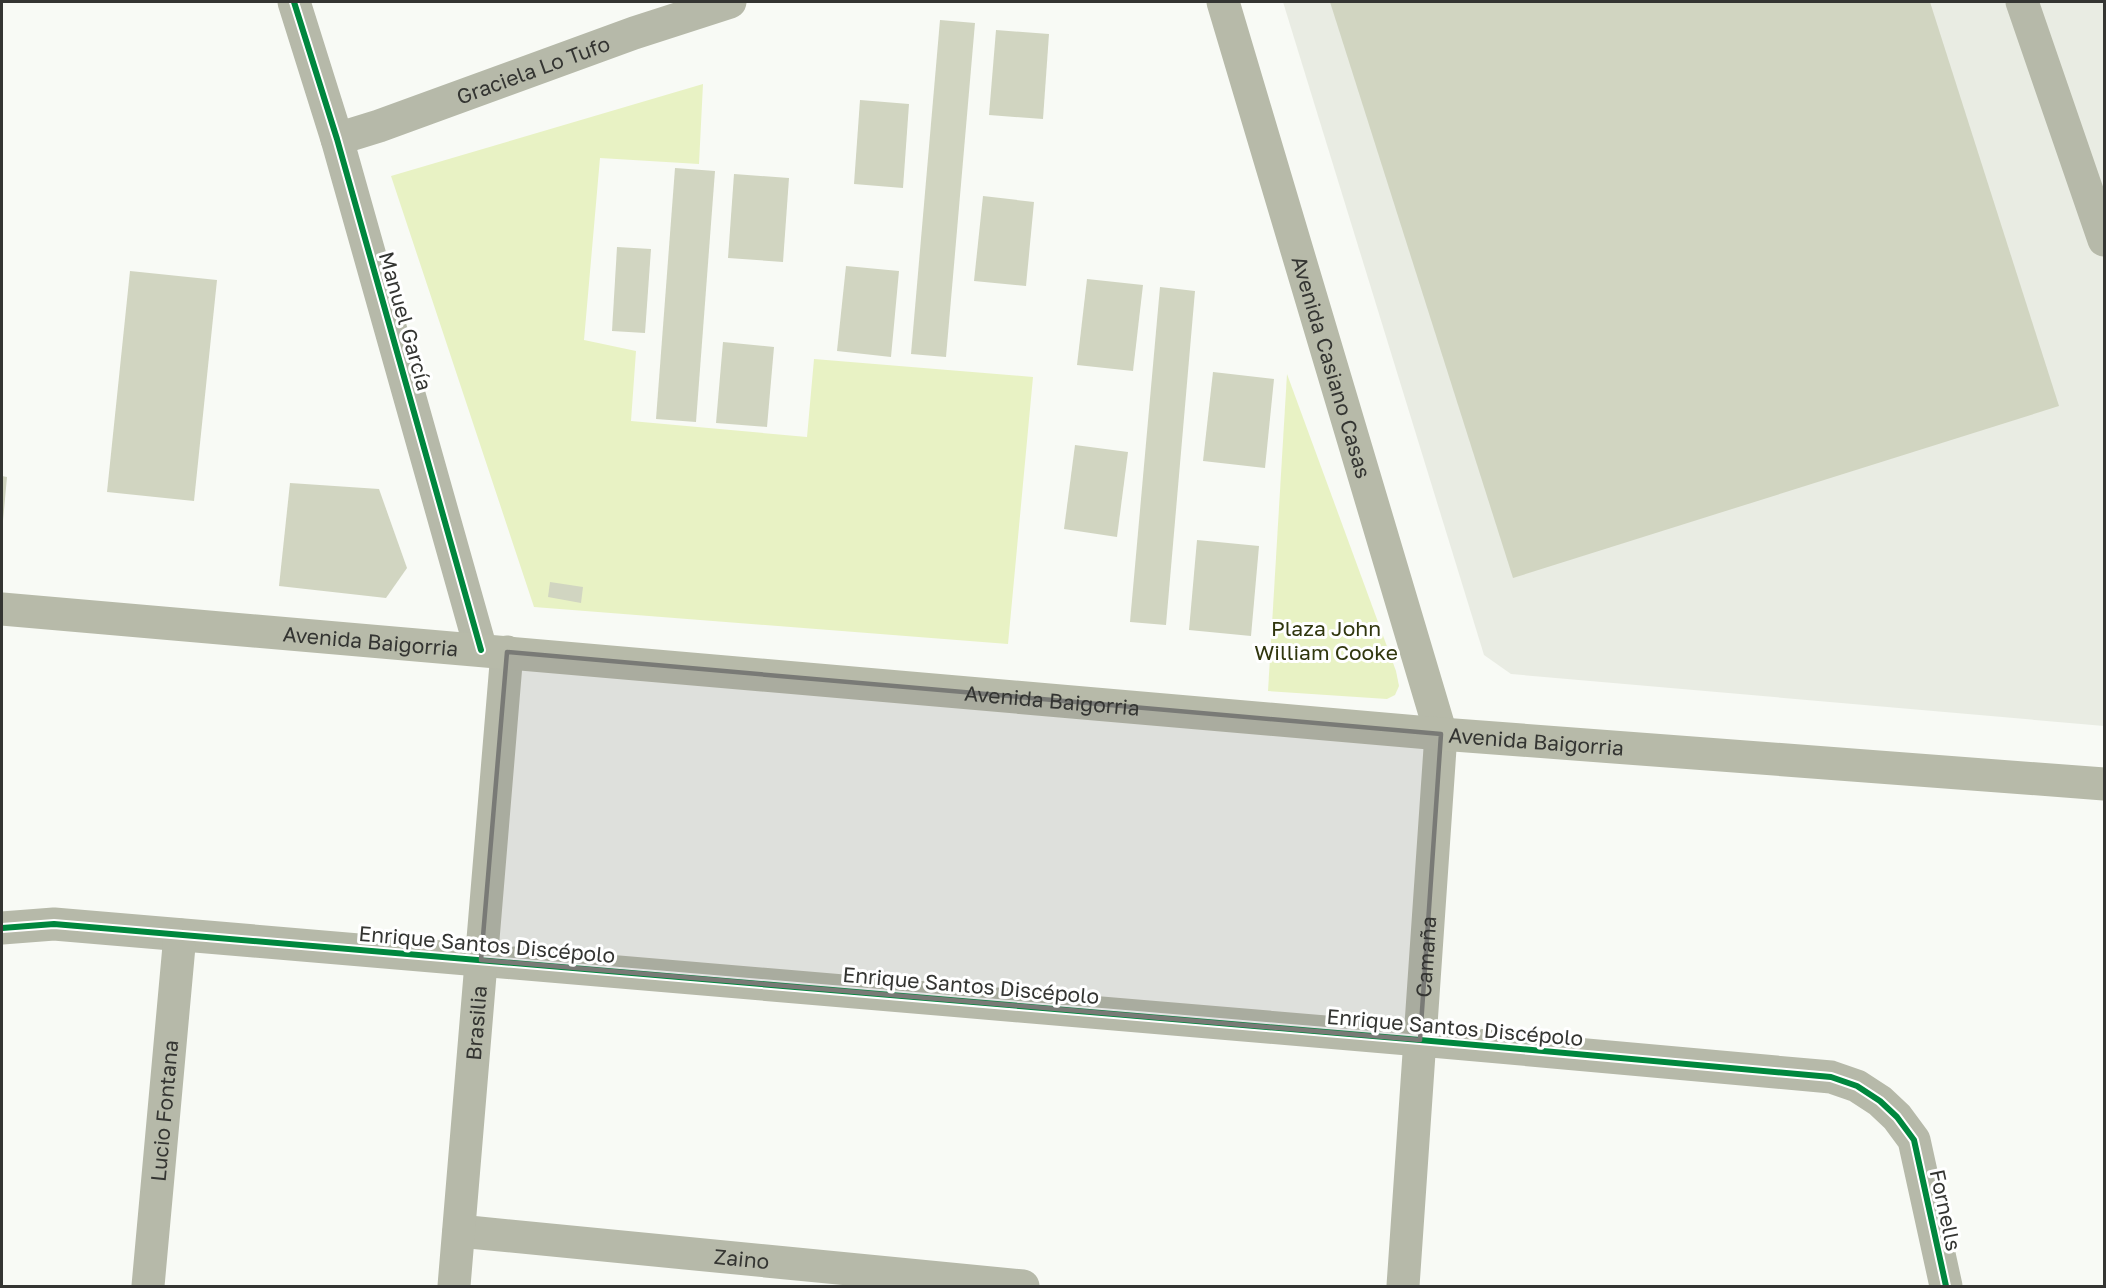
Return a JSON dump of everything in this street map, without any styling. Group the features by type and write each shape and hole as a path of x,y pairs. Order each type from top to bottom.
{"main road":[{"name":"Avenida Casiano Casas","path":"1223,2 1441,734"},
{"name":"Avenida Baigorria","path":"2,609 1441,734 2104,784"}],"street":[{"name":"Manuel García","path":"294,2 494,651"},
{"name":"Graciela Lo Tufo","path":"337,139 379,126 634,33 730,2"},
{"path":"2022,2 2104,240"},
{"name":"Brasilia","path":"454,1287 481,960 494,651"},
{"name":"Camaña","path":"1403,1287 1441,734"},
{"name":"Enrique Santos Discépolo","path":"2,928 54,924 1832,1077 1857,1086 1880,1101 1897,1117 1914,1140"},
{"name":"Lucio Fontana","path":"148,1287 180,935"},
{"name":"Fornells","path":"1914,1140 1946,1287"},
{"name":"Zaino","path":"459,1231 1023,1287"}],"highlighted area":[{"path":"507,652 1441,734 1420,1040 481,960"}],"shaded area":[{"path":"1283,2 2104,2 2104,726 1511,674 1484,655"}],"green space":[{"path":"703,84 699,164 600,158 584,340 636,351 631,421 807,437 814,359 1033,377 1008,644 534,607 391,176"},
{"name":"Plaza John William Cooke","path":"1287,374 1396,671 1399,686 1395,695 1387,699 1268,691"}],"building":[{"path":"1330,2 1930,2 2059,406 1513,578"},
{"path":"940,20 975,23 946,357 911,354"},
{"path":"996,30 1049,34 1043,119 989,115"},
{"path":"860,100 909,104 903,188 854,184"},
{"path":"675,168 715,171 696,422 656,419"},
{"path":"734,174 789,178 783,262 728,258"},
{"path":"983,196 1034,202 1026,286 974,281"},
{"path":"617,247 651,249 645,333 612,331"},
{"path":"846,266 899,271 891,357 837,351"},
{"path":"130,271 217,280 194,501 107,492"},
{"path":"1087,279 1143,285 1133,371 1077,365"},
{"path":"1160,287 1195,291 1166,625 1130,622"},
{"path":"723,342 774,347 767,427 716,423"},
{"path":"1213,372 1274,379 1265,468 1203,461"},
{"path":"1075,445 1128,452 1117,537 1064,529"},
{"path":"2,476 7,477 3,521 2,521"},
{"path":"290,483 379,489 407,568 386,598 279,586"},
{"path":"1197,540 1259,546 1251,636 1189,630"},
{"path":"550,582 583,587 581,603 548,597"}],"cycle path":[{"path":"294,2 337,139 481,650"},
{"path":"2,928 54,924 1831,1077 1857,1086 1880,1101 1897,1117 1914,1140 1946,1286"}]}
